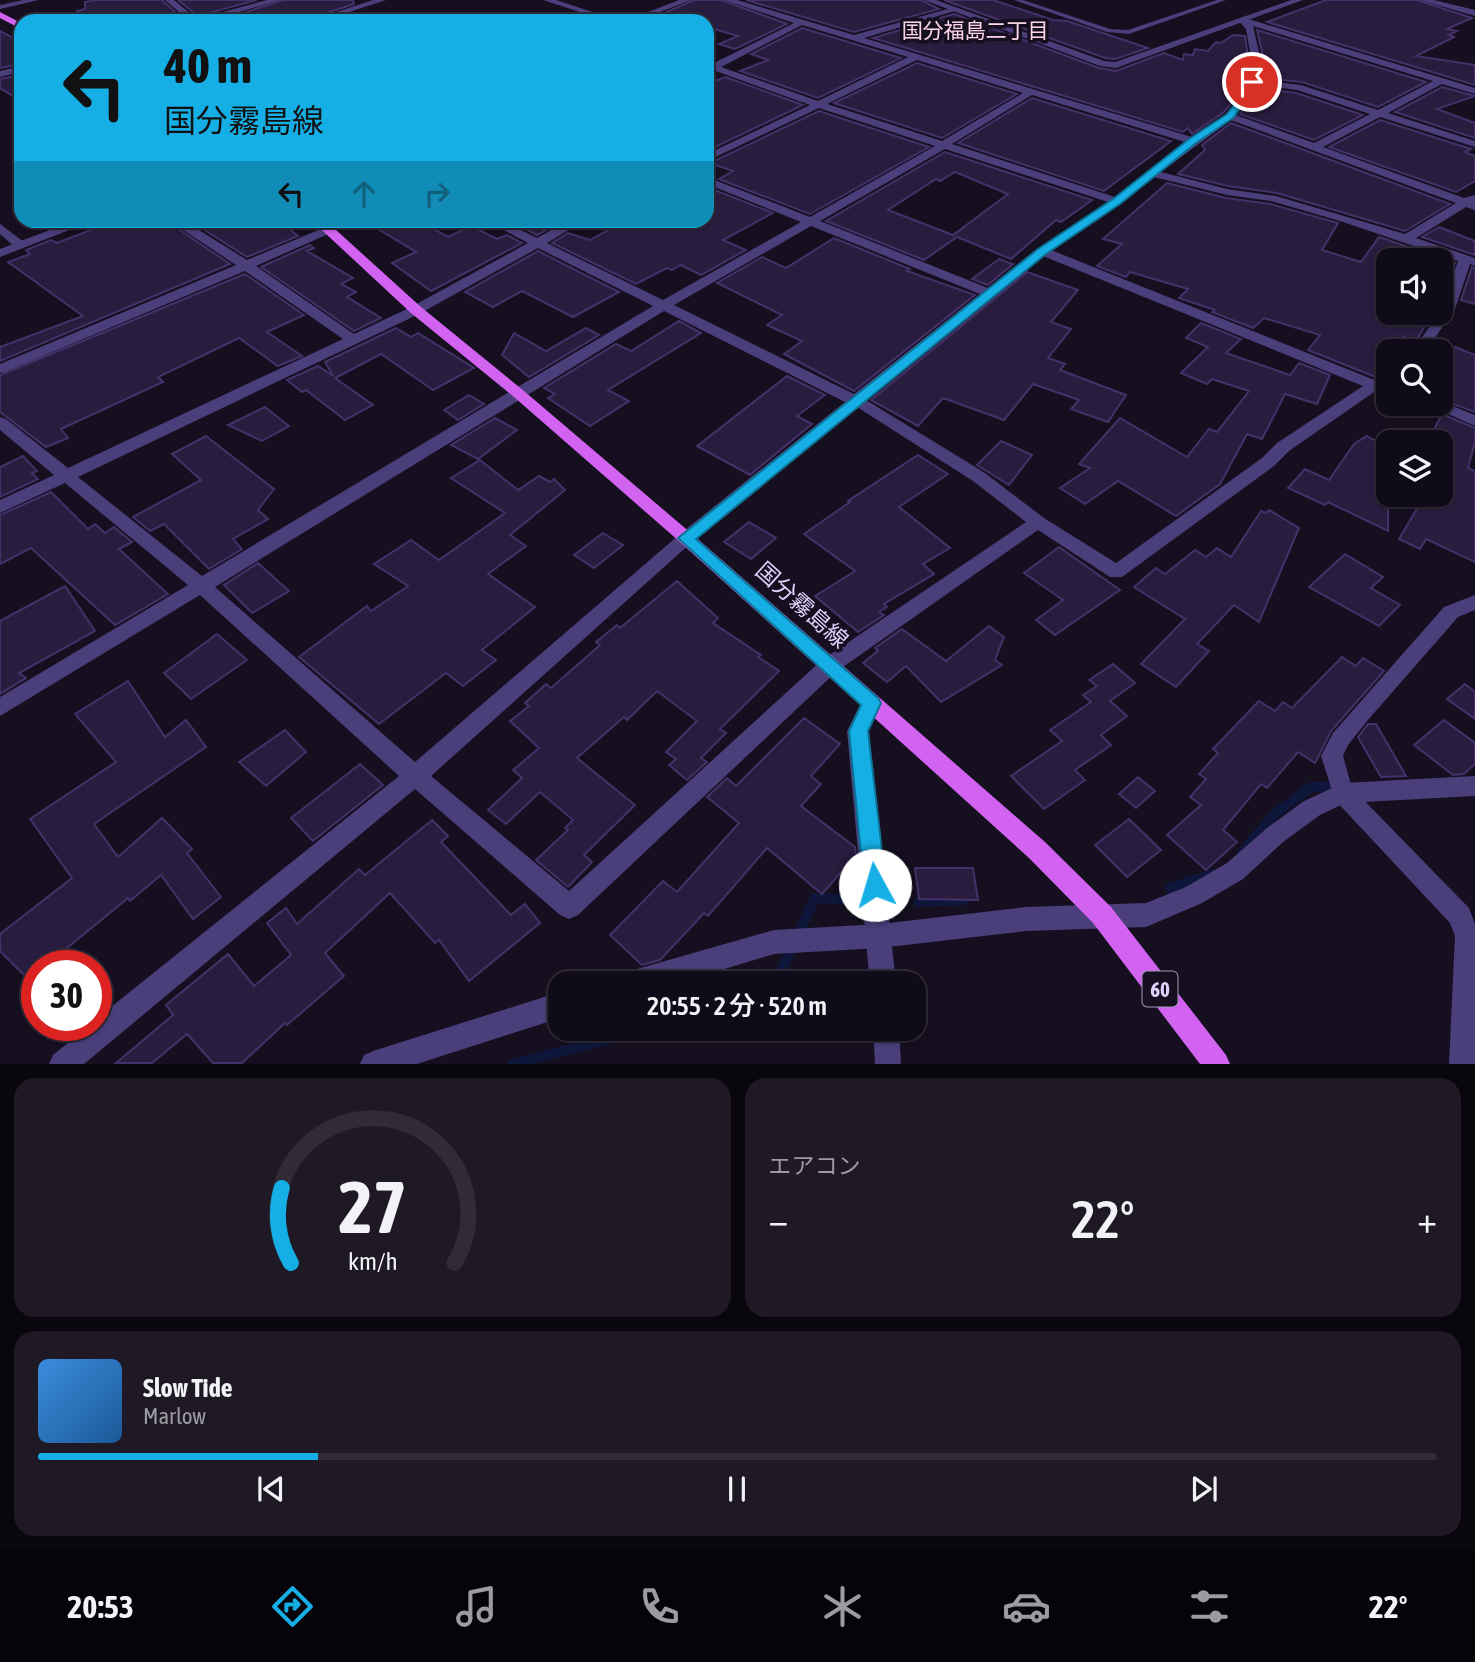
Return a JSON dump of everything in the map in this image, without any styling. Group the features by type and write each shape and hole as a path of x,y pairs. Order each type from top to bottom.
{"main road":[{"name":"国分霧島線","path":"325,228 416,310 519,394 686,538 1037,850 1102,915 1217,1063"}],"street":[{"path":"0,7 35,0"},
{"path":"169,0 188,14"},
{"path":"223,14 276,0"},
{"path":"336,14 382,0"},
{"path":"547,0 593,14"},
{"path":"645,14 673,2 687,0"},
{"path":"728,0 1193,141"},
{"path":"928,0 1103,64 1116,65 1299,0"},
{"path":"1424,0 1475,13"},
{"path":"852,39 952,9"},
{"path":"1242,20 1473,90"},
{"path":"62,1063 415,776 686,538 1042,251 1116,201 1230,116 1252,88 1258,70 1250,27 1242,20"},
{"path":"714,66 802,22"},
{"path":"714,155 914,58"},
{"path":"714,70 1116,201"},
{"path":"1314,147 1440,81"},
{"path":"1252,82 1298,87 1380,111 1475,144"},
{"path":"0,707 203,587 664,305 946,145 1031,92"},
{"path":"1230,116 1472,201"},
{"path":"1151,173 1227,192 1272,198 1407,238 1470,261 1448,309 1427,339"},
{"path":"714,183 989,293"},
{"path":"1407,238 1472,201"},
{"path":"0,228 20,245"},
{"path":"0,253 67,228"},
{"path":"187,228 247,266 352,340"},
{"path":"0,369 247,266 319,228"},
{"path":"506,228 855,401 979,477 1038,522 1116,572 1268,462 1283,447 1376,389"},
{"path":"0,507 416,310 563,228"},
{"path":"1042,251 1376,384"},
{"path":"1453,412 1475,421"},
{"path":"0,422 203,587 415,776 569,907 829,666 1038,522"},
{"path":"1462,1063 1467,936 1460,916 1343,793 1332,756 1340,739 1451,612 1475,602"},
{"path":"871,703 858,731 882,971"},
{"path":"675,971 774,942 880,936 1026,919 1146,915 1194,895 1235,871 1275,835 1312,808 1343,793 1475,786"},
{"path":"373,1063 548,1009"},
{"path":"887,1041 888,1063"}],"lane":[{"path":"1017,0 1109,30 1129,32 1223,0"}],"building":[{"path":"162,0 177,14 77,14 77,11 85,9 85,2"},
{"path":"178,0 257,0 205,14 196,14"},
{"path":"283,0 353,0 354,4 323,14 240,14"},
{"path":"694,0 721,0 787,24 735,49 719,44 738,36 714,29 714,14 662,14"},
{"path":"746,0 921,0 939,9 854,32"},
{"path":"944,0 993,0 1148,48 1115,59 1105,58"},
{"path":"1326,0 1417,0 1472,18 1447,29 1457,31 1449,35 1454,37 1416,56 1475,65 1475,85 1267,22"},
{"path":"954,14 1099,68 1116,71 1164,53 1183,60 1184,54 1193,55 1195,49 1208,51 1216,42 1221,43 1233,35 1245,36 1250,70 1245,87 1224,112 1192,134 1188,128 1183,132 873,38"},
{"path":"802,28 901,58 818,98 740,71 768,60 751,54"},
{"path":"1257,30 1426,82 1378,107 1302,82 1263,78 1266,69"},
{"path":"0,31 14,38 14,65 0,68"},
{"path":"917,63 1017,94 942,138 834,103"},
{"path":"14,76 14,97 0,88 0,79"},
{"path":"725,77 803,105 714,148 714,81"},
{"path":"1442,87 1475,96 1437,109 1475,123 1475,138 1395,112"},
{"path":"1259,88 1296,93 1363,115 1314,140 1240,114"},
{"path":"1032,98 1171,141 1104,191 958,143"},
{"path":"819,111 929,147 810,214 719,179 733,171 714,164 714,161"},
{"path":"1380,120 1471,149 1465,152 1475,156 1475,181 1456,192 1329,147"},
{"path":"1231,123 1450,204 1405,231 1277,193 1228,186 1178,174 1205,150 1202,145"},
{"path":"945,152 1092,200 1061,222 1056,220 1011,259 957,237 924,260 826,221","holes":["955,172 1008,194 953,235 888,210 936,179 940,181"]},
{"path":"1167,183 1226,198 1270,204 1338,223 1322,250 1361,262 1379,237 1411,248 1376,248 1376,325 1425,325 1417,339 1376,339 1376,377 1308,350 1320,335 1264,318 1253,328 1212,312 1215,310 1179,298 1188,289 1130,272 1126,277 1097,266 1122,244 1103,239"},
{"path":"714,190 773,213 723,240 746,250 701,275 681,265 672,270 667,268 636,284 552,243 568,233 590,240 612,228 714,228"},
{"path":"1439,227 1475,241 1475,255 1422,237"},
{"path":"96,228 177,228 230,264 0,361 0,347 83,316 8,262 30,254 26,250 51,240 57,243"},
{"path":"202,228 288,228 298,236 247,257"},
{"path":"376,228 432,228 448,237 467,228 475,228 497,239 507,235 522,243 431,291 392,263 416,252"},
{"path":"524,228 549,228 537,235"},
{"path":"834,238 910,269 907,271 975,295 854,391 784,354 802,341 767,325 782,315 717,283 762,257 786,268"},
{"path":"310,245 314,248 307,251 353,278 341,284 356,292 347,297 381,318 354,331 261,267"},
{"path":"538,251 619,292 573,317 522,291 493,307 465,292"},
{"path":"999,259 1013,264 988,285 972,279"},
{"path":"1472,267 1475,268 1475,304 1461,300"},
{"path":"1027,272 1078,290 1051,322 1071,329 1048,358 1065,364 1060,370 1126,395 1108,422 1071,409 1079,400 1033,384 1004,420 943,398 918,426 871,400"},
{"path":"245,274 304,315 267,332 302,356 278,366 239,338 158,377 163,382 61,429 68,438 46,447 0,412 0,375"},
{"path":"679,321 701,333 608,390 629,401 590,426 548,398 555,394 544,388 616,344 631,351"},
{"path":"1201,323 1241,339 1226,353 1290,375 1299,363 1330,375 1317,404 1285,394 1262,439 1247,434 1220,484 1176,516 1118,481 1085,504 1060,488 1090,468 1079,464 1120,418 1187,457 1209,429 1217,432 1249,391 1212,379 1207,384 1181,373 1208,347 1186,338"},
{"path":"396,328 411,337 418,333 474,368 433,390 381,354 335,378 373,405 345,420 306,390 302,392 287,380 318,366 333,376 325,362"},
{"path":"586,328 599,335 529,377 502,355 514,333 546,351"},
{"path":"1455,347 1475,355 1475,412 1453,404"},
{"path":"787,376 825,395 797,416 812,424 750,475 697,446"},
{"path":"469,395 484,404 458,420 444,410"},
{"path":"265,407 289,426 262,441 228,425"},
{"path":"1441,416 1475,428 1475,442 1468,468 1475,471 1475,562 1426,539 1420,549 1399,539 1418,507 1453,507 1453,430 1434,430"},
{"path":"495,418 517,430 478,459 451,445"},
{"path":"206,436 274,489 258,510 268,519 233,539 242,549 209,569 164,524 150,531 133,517 201,480 172,454"},
{"path":"1367,436 1376,441 1376,507 1388,507 1388,531 1328,502 1325,505 1288,488 1305,469 1329,480 1354,444"},
{"path":"1001,441 1032,455 1009,485 977,465"},
{"path":"918,455 948,474 899,507 950,548 923,564 934,574 884,604 887,607 879,612 884,615 858,632 815,596 855,571 804,534"},
{"path":"23,456 37,471 32,473 38,479 0,497 0,467"},
{"path":"480,460 518,490 539,476 550,482 554,479 565,490 510,535 526,546 488,574 535,607 482,650 496,660 463,686 446,673 379,724 299,657 367,606 371,611 408,586 374,564 411,540 439,560 505,513 451,478"},
{"path":"51,492 88,529 95,524 105,533 114,527 132,542 119,549 168,594 115,625 31,548 0,564 0,515"},
{"path":"1269,510 1299,528 1259,622 1234,605 1197,644 1209,651 1176,687 1141,664 1185,619 1134,587 1156,568 1165,574 1195,550 1206,557 1217,548 1231,557 1261,511 1266,513"},
{"path":"749,522 776,538 751,559 724,542"},
{"path":"603,533 623,545 594,568 574,555"},
{"path":"1059,547 1120,590 1055,635 1036,620 1063,600 1024,573"},
{"path":"1345,554 1383,577 1371,588 1400,605 1379,626 1309,587"},
{"path":"258,563 289,591 252,613 224,585"},
{"path":"677,581 718,618 713,623 761,655 758,657 779,671 720,729 726,733 701,758 707,762 687,780 669,765 676,759 666,752 697,721 657,691 627,720 624,717 577,758 635,805 584,855 592,862 568,887 536,860 568,830 565,828 573,820 540,792 506,824 488,810 522,778 513,770 539,748 510,721 529,706 525,703 546,684 551,688 600,645 596,642 617,625 620,628"},
{"path":"65,586 95,631 19,673 26,678 0,694 0,621"},
{"path":"989,626 1004,637 995,660 1002,665 941,702 906,666 887,682 863,663 878,651 875,648 902,629 946,661"},
{"path":"217,634 247,660 191,699 164,673"},
{"path":"1342,657 1356,666 1363,658 1384,671 1331,731 1315,763 1298,752 1267,788 1261,784 1223,830 1237,842 1206,870 1167,835 1201,805 1190,797 1206,779 1199,774 1218,753 1213,749 1259,701 1275,711 1283,702 1292,708"},
{"path":"1113,664 1135,683 1110,701 1127,716 1101,735 1111,745 1075,770 1085,780 1044,809 1011,776 1062,741 1050,730 1091,702 1083,695 1097,686 1089,680"},
{"path":"128,681 165,737 186,720 206,747 94,824 118,857 162,818 192,849 187,853 221,897 193,919 161,875 65,950 21,950 21,972 0,951 0,934 72,878 30,819 116,762 75,714"},
{"path":"1465,684 1475,692 1475,719 1447,699"},
{"path":"804,718 840,744 811,776 821,784 801,806 855,847 856,855 822,894 767,848 708,916 704,913 660,960 642,965 610,935 663,881 677,892 739,823 707,797 727,778 736,786"},
{"path":"1444,720 1475,743 1475,764 1464,774 1453,775 1414,745"},
{"path":"1368,724 1376,724 1406,776 1381,777 1358,737"},
{"path":"285,730 306,752 266,786 239,762"},
{"path":"360,764 383,785 313,841 291,818"},
{"path":"1138,777 1155,791 1136,808 1119,794"},
{"path":"1129,819 1161,850 1127,877 1095,845"},
{"path":"432,820 448,836 441,842 511,915 525,904 540,923 469,981 439,940 435,943 390,893 325,953 344,976 287,1025 285,1023 242,1063 213,1063 187,1034 152,1063 116,1063 173,1015 166,1005 228,954 254,986 291,955 267,923 286,908 297,924 359,869 365,875"},
{"path":"915,868 973,868 978,900 919,899"}],"waterway":[{"path":"1242,852 1276,813 1311,787 1339,786"},
{"path":"1170,888 1213,874"},
{"path":"781,971 815,898 842,899"},
{"path":"918,902 964,900"},
{"path":"512,1064 602,1041"}],"district":[{"name":"国分福島二丁目","path":"975,30"}],"route":[{"path":"875,885 858,731 871,703 686,538 1042,251 1116,201 1230,116 1252,88 1252,82"}]}
